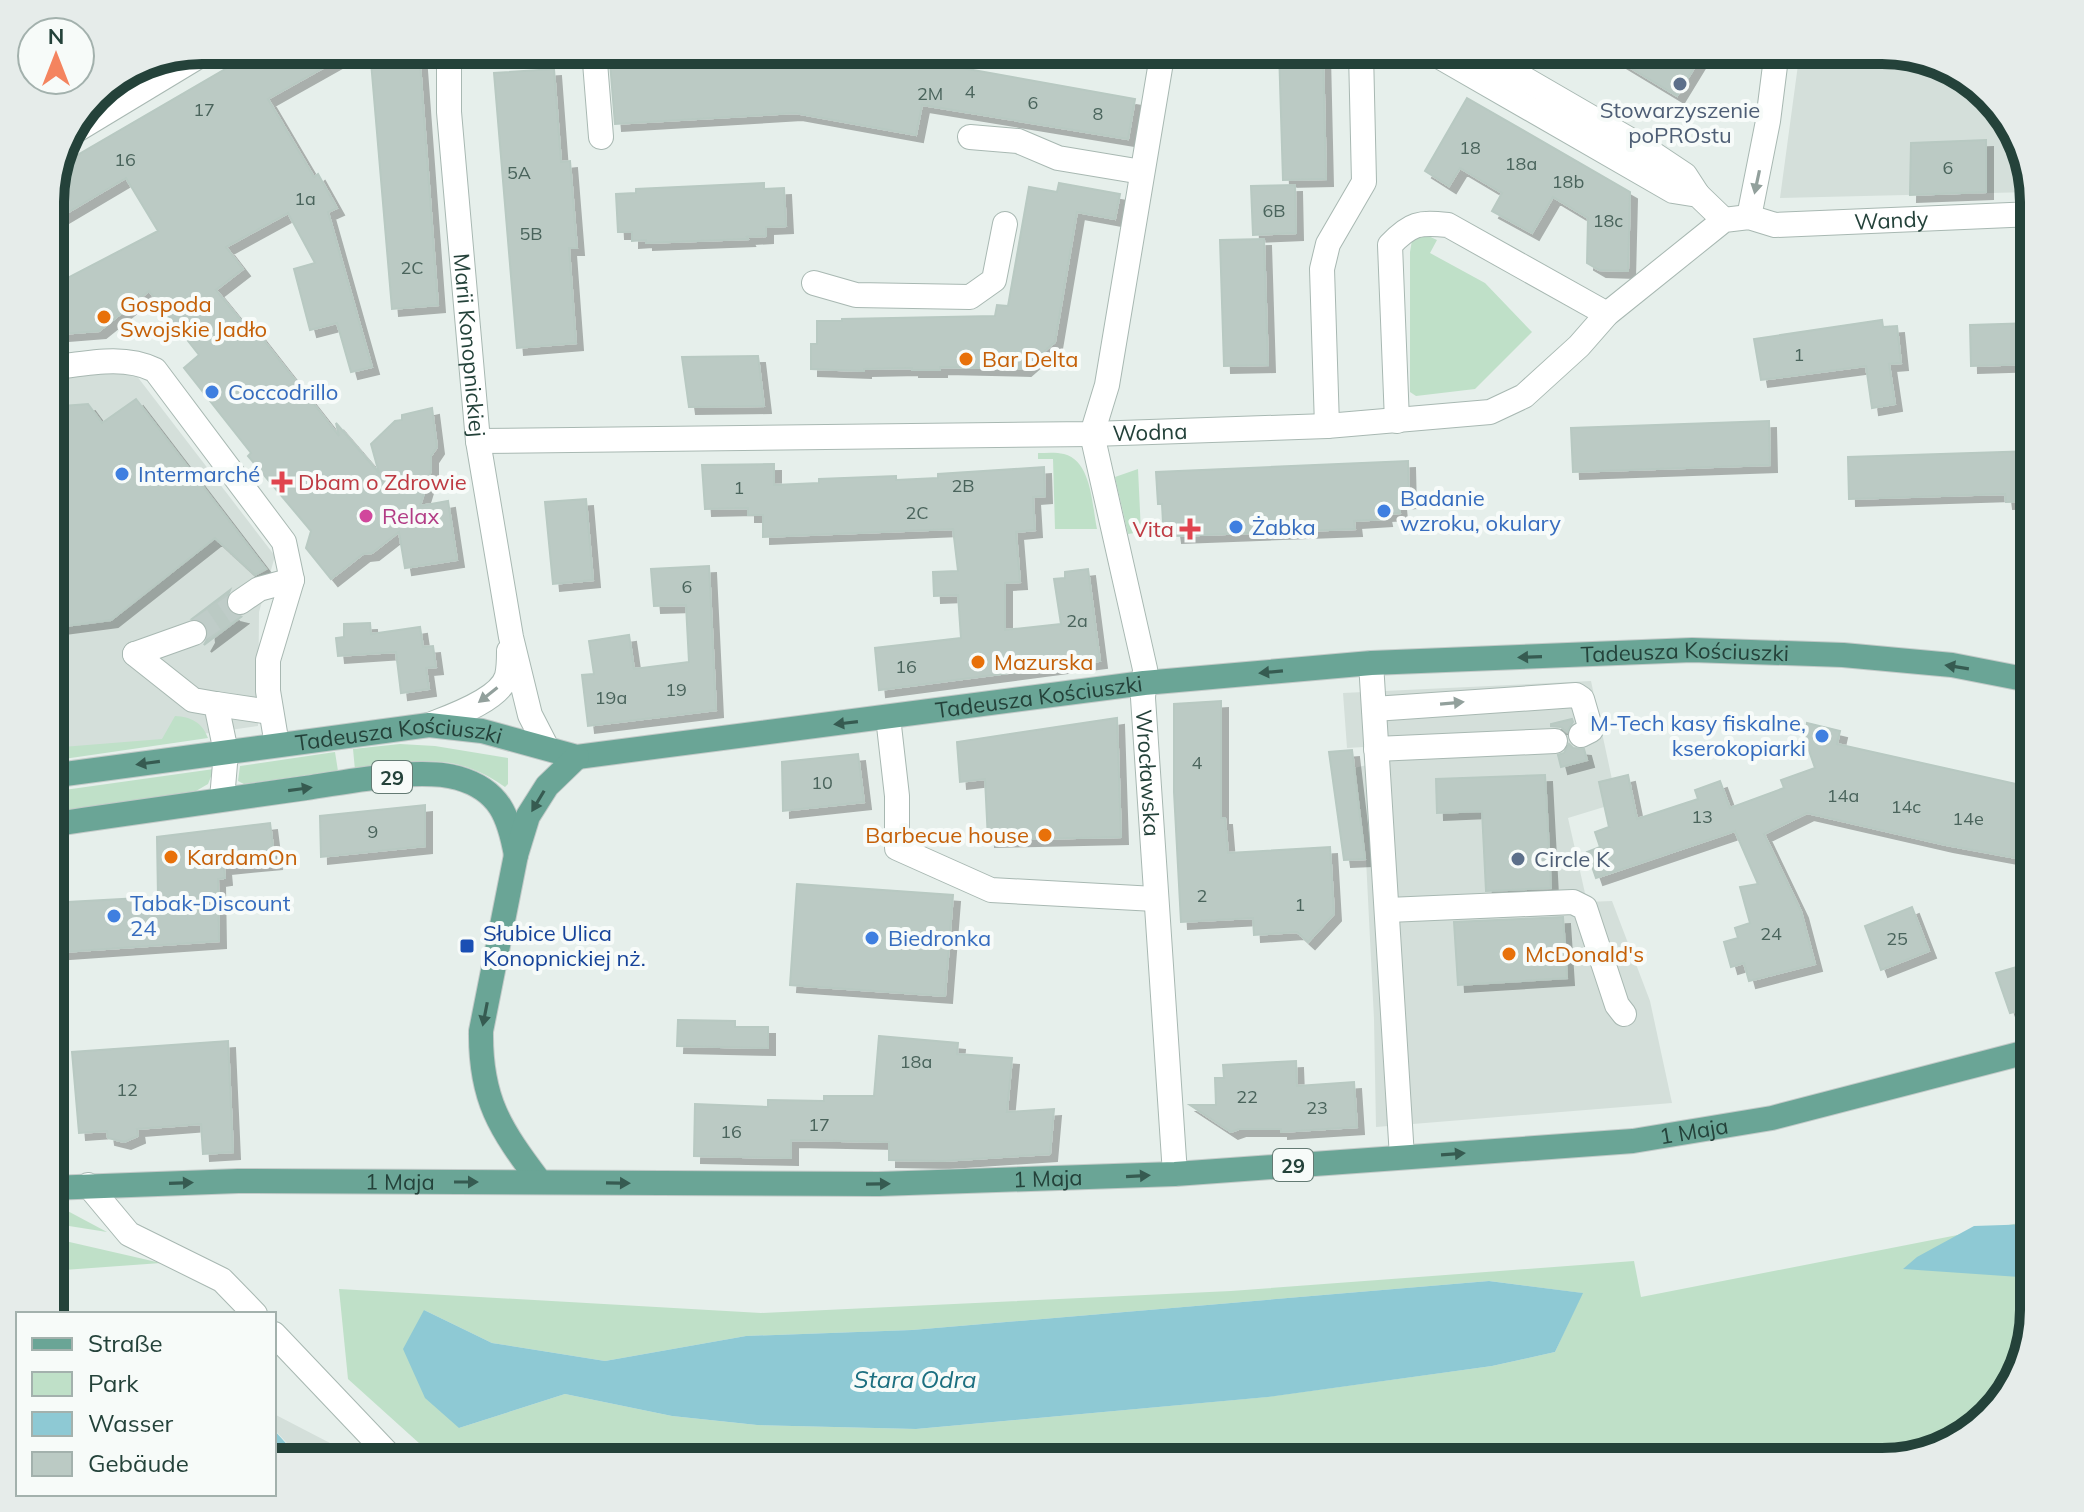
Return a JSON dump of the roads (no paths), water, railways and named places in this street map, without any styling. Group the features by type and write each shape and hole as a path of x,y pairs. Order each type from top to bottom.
{"main road":[{"name":"Tadeusza Kościuszki","path":"64,774 429,725 482,731 577,757 1144,683 1371,663 1707,651 1843,655 1952,665 2020,678"},
{"path":"540,1182 497,1119 486,1093 481,1031 516,855 528,816 547,786 577,757"},
{"name":"Tadeusza Kościuszki","path":"64,823 222,799 426,774 458,778 496,799 510,822 516,855"},
{"name":"1 Maja","path":"64,1187 238,1181 879,1184 1175,1174 1633,1141 1772,1118 2020,1054"}],"street":[{"name":"Marii Konopnickiej","path":"449,64 449,112 478,441 511,637 530,715 547,748"},
{"path":"595,64 601,137"},
{"name":"Wrocławska","path":"1161,64 1107,385 1092,434 1145,669 1155,899 1175,1174"},
{"path":"1327,426 1322,269 1328,244 1364,182 1361,64"},
{"path":"1452,64 1673,191 1698,195"},
{"path":"1499,64 1685,175 1698,195 1724,220 1749,217 1768,121 1775,64"},
{"path":"91,121 182,66"},
{"path":"970,137 1018,141 1058,158 1142,172"},
{"name":"Wandy","path":"1749,217 1775,225 2020,215"},
{"name":"Wodna","path":"478,441 1092,434 1327,426 1490,412 1524,396 1579,346 1607,314 1724,220"},
{"path":"1397,421 1390,245 1406,229 1424,222 1448,225 1607,314"},
{"path":"814,283 856,295 970,297 994,280 1005,224"},
{"path":"64,367 123,361 142,363 155,370 284,542 292,580 268,660 271,712 277,745"},
{"path":"240,602 259,589 292,580"},
{"path":"194,633 135,654 205,702 271,712"},
{"name":"Marii Konopnickiej","path":"429,725 465,711 491,695 507,679 511,637"},
{"path":"1371,663 1402,1157"},
{"path":"1374,709 1576,695 1582,699 1591,730 1581,735"},
{"path":"205,702 226,752 222,799"},
{"path":"888,717 897,796 897,848 991,890 1155,899"},
{"path":"1376,749 1555,741"},
{"path":"1388,910 1573,902 1585,908 1617,1005 1624,1014"},
{"path":"88,1185 129,1234 222,1280 253,1312"},
{"path":"276,1336 376,1448"}],"water":[{"path":"2020,1224 2020,1277 1903,1269 1917,1257 1974,1226"},
{"name":"Stara Odra","path":"1489,1281 1583,1293 1555,1352 1492,1366 1268,1397 916,1429 757,1425 672,1416 565,1394 459,1428 425,1398 403,1349 424,1310 492,1343 605,1361 746,1336 912,1330"},
{"path":"276,1432 290,1448 276,1448"}],"tunnel":[{"path":"194,633 240,602"}],"place":[{"name":"Stowarzyszenie poPROstu","path":"1680,84"},
{"name":"Gospoda Swojskie Jadło","path":"104,317"},
{"name":"Bar Delta","path":"966,359"},
{"name":"Coccodrillo","path":"212,392"},
{"name":"Intermarché","path":"122,474"},
{"name":"Dbam o Zdrowie","path":"282,482"},
{"name":"Badanie wzroku, okulary","path":"1384,511"},
{"name":"Relax","path":"366,516"},
{"name":"Żabka","path":"1236,527"},
{"name":"Vita","path":"1190,529"},
{"name":"Mazurska","path":"978,662"},
{"name":"M-Tech kasy fiskalne, kserokopiarki","path":"1822,736"},
{"name":"Barbecue house","path":"1045,835"},
{"name":"KardamOn","path":"171,857"},
{"name":"Circle K","path":"1518,859"},
{"name":"Tabak-Discount 24","path":"114,916"},
{"name":"Biedronka","path":"872,938"},
{"name":"Słubice Ulica Konopnickiej nż.","path":"467,946"},
{"name":"McDonald's","path":"1509,954"}]}
